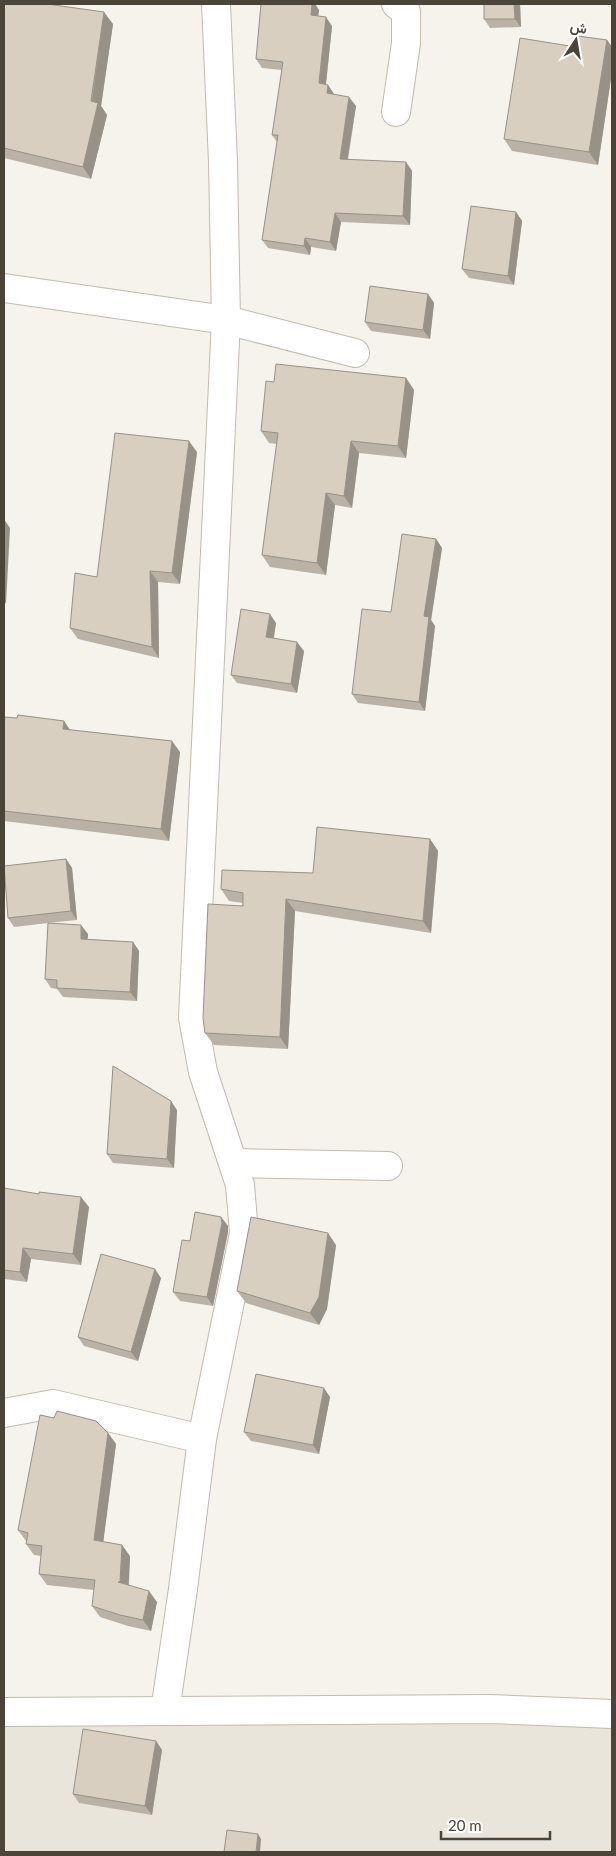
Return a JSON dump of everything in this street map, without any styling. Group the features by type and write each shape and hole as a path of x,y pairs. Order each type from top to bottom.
{"street":[{"path":"165,1711 202,1439 244,1233 240,1185 203,1072 193,1018 226,320 223,162 216,4"},
{"path":"396,4 406,12 406,43 396,112"},
{"path":"4,288 226,320 356,353"},
{"path":"233,1163 388,1166"},
{"path":"4,1413 53,1404 202,1439"},
{"path":"4,1712 490,1709 612,1714"}],"shaded area":[{"path":"4,1705 612,1718 612,1852 4,1852"}],"building":[{"path":"4,4 47,4 104,12 91,101 98,103 83,167 4,148"},
{"path":"261,4 312,4 311,15 326,17 319,83 328,85 327,93 349,97 340,159 406,162 403,216 335,213 330,242 305,238 304,246 262,240 278,135 272,135 283,62 256,59"},
{"path":"484,4 514,4 515,19 484,19"},
{"path":"578,36 607,40 589,152 504,139 520,38 576,47"},
{"path":"471,206 516,212 508,276 462,269"},
{"path":"370,286 428,294 423,330 365,322"},
{"path":"276,364 406,378 398,446 351,441 344,496 326,493 317,563 262,555 278,433 261,431 266,381 274,382"},
{"path":"115,433 189,441 172,573 150,571 152,647 70,628 75,573 97,577"},
{"path":"402,534 436,539 424,616 429,617 419,702 352,694 362,609 391,612"},
{"path":"241,609 270,614 266,637 297,642 291,684 231,675"},
{"path":"18,715 64,721 63,729 172,741 161,829 4,811 4,717 17,718"},
{"path":"317,827 430,839 423,921 286,899 280,1037 205,1033 203,1018 208,904 243,906 243,893 221,889 222,870 313,873"},
{"path":"66,859 71,911 8,918 4,866"},
{"path":"48,923 81,925 81,939 133,942 130,992 57,988 57,980 45,979"},
{"path":"113,1066 171,1101 167,1159 107,1154"},
{"path":"4,1188 39,1194 39,1192 81,1197 73,1254 23,1248 20,1272 4,1270"},
{"path":"195,1212 221,1217 222,1223 207,1297 173,1292 182,1240 190,1241"},
{"path":"251,1217 328,1233 319,1297 310,1313 237,1291"},
{"path":"101,1254 155,1269 131,1352 78,1337"},
{"path":"256,1374 324,1388 313,1445 244,1432"},
{"path":"57,1411 96,1421 108,1433 94,1540 122,1545 120,1582 118,1582 149,1591 143,1620 92,1606 95,1580 39,1574 42,1546 26,1544 28,1533 18,1530 40,1415 54,1418"},
{"path":"83,1729 156,1741 145,1806 73,1794"},
{"path":"227,1830 258,1834 256,1852 224,1852"}]}
